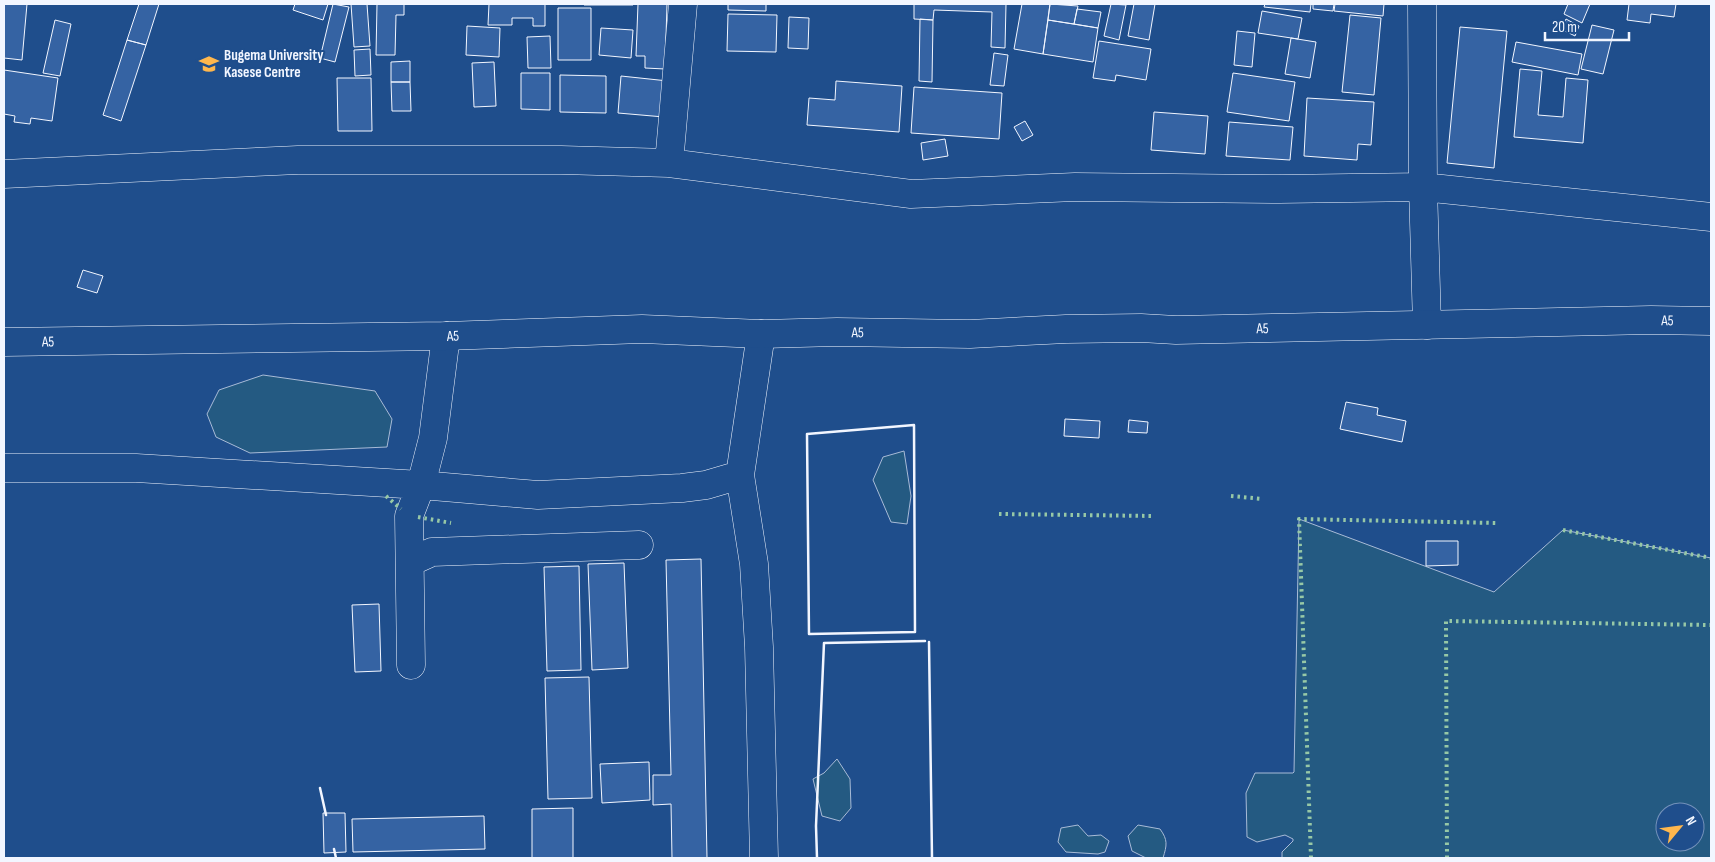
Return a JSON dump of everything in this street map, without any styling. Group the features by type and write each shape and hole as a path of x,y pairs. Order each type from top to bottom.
{"main road":[{"path":"669,163 683,4"},
{"path":"1422,4 1422,187 1427,325"},
{"path":"4,174 298,160 551,160 669,163 911,194 1075,187 1279,189 1422,187 1711,216"},
{"name":"A5","path":"4,342 446,336 642,329 761,334 837,332 970,334 1066,329 1141,328 1176,330 1651,320 1711,321"},
{"path":"761,334 740,475 755,573 759,647 764,858"},
{"path":"411,665 409,516 421,485 434,438 446,336"},
{"path":"4,468 136,468 421,485 538,495 682,488 740,475"},
{"path":"410,562 432,552 639,545"}],"shaded area":[{"path":"263,375 375,391 392,419 387,447 250,453 216,437 207,414 219,390"},
{"path":"904,451 911,496 907,524 891,522 873,480 883,457"},
{"path":"1299,519 1494,592 1563,530 1711,558 1711,858 1282,858 1282,852 1293,839 1285,835 1257,842 1247,837 1246,793 1255,773 1293,773"},
{"path":"837,759 850,779 851,808 840,821 822,816 813,779 824,773"},
{"path":"1078,825 1088,836 1101,835 1109,841 1105,852 1098,854 1066,852 1058,842 1061,828"},
{"path":"1138,825 1160,829 1166,843 1163,858 1146,858 1132,851 1128,836"}],"building":[{"path":"4,4 27,4 22,60 4,58"},
{"path":"139,4 159,4 146,45 127,40"},
{"path":"295,4 328,4 323,20 293,10"},
{"path":"333,4 349,7 335,62 320,58"},
{"path":"351,4 367,4 370,46 354,47"},
{"path":"377,4 404,4 404,15 396,15 395,55 376,55"},
{"path":"489,4 545,4 545,26 533,26 533,18 512,18 512,25 488,25"},
{"path":"633,4 633,5 584,5"},
{"path":"638,4 667,4 665,69 645,68 645,56 636,56"},
{"path":"728,4 766,4 766,11 728,10"},
{"path":"914,4 1006,4 1005,48 991,47 992,12 934,10 933,20 914,19"},
{"path":"1022,4 1050,4 1043,54 1014,49"},
{"path":"1050,4 1078,6 1074,24 1048,20"},
{"path":"1111,4 1126,5 1119,40 1104,36"},
{"path":"1134,4 1155,4 1149,40 1128,36"},
{"path":"1265,4 1311,4 1310,12 1264,7"},
{"path":"1313,4 1334,4 1333,11 1313,9"},
{"path":"1335,4 1384,4 1383,16 1334,11"},
{"path":"1568,4 1590,4 1582,23 1564,14"},
{"path":"1629,4 1676,4 1674,17 1651,14 1650,23 1627,20"},
{"path":"558,8 591,8 591,60 558,60"},
{"path":"1077,9 1101,12 1098,28 1074,24"},
{"path":"1262,11 1302,18 1298,39 1258,33"},
{"path":"728,14 777,15 776,52 727,51"},
{"path":"1350,15 1381,18 1374,95 1342,92"},
{"path":"789,17 809,18 808,49 788,48"},
{"path":"920,19 933,20 932,82 919,81"},
{"path":"1566,19 1579,26 1575,36 1561,29"},
{"path":"55,20 71,24 60,76 43,73"},
{"path":"1048,20 1098,28 1093,62 1043,54"},
{"path":"1592,25 1614,30 1603,74 1581,69"},
{"path":"467,26 500,28 499,57 466,55"},
{"path":"1460,27 1507,31 1494,168 1447,163"},
{"path":"601,28 633,30 631,58 599,55"},
{"path":"1237,31 1255,33 1252,67 1234,65"},
{"path":"550,36 551,68 528,68 527,37"},
{"path":"1291,38 1316,42 1310,78 1285,74"},
{"path":"127,40 146,45 121,121 103,115"},
{"path":"1099,41 1151,49 1146,80 1116,75 1115,81 1093,78"},
{"path":"1516,42 1582,54 1578,75 1512,62"},
{"path":"370,49 371,75 355,76 354,50"},
{"path":"994,53 1008,55 1004,86 990,85"},
{"path":"410,61 410,82 391,82 391,62"},
{"path":"494,62 496,106 474,107 472,63"},
{"path":"1520,69 1542,71 1538,115 1563,117 1566,78 1588,80 1583,143 1514,137"},
{"path":"4,70 58,78 52,121 31,118 30,124 14,122 15,116 4,114"},
{"path":"521,73 550,73 550,110 521,109"},
{"path":"1233,73 1295,82 1289,121 1227,112"},
{"path":"560,75 606,76 606,113 560,112"},
{"path":"621,76 668,81 664,117 618,113"},
{"path":"337,78 371,78 372,131 338,131"},
{"path":"836,81 902,86 899,132 807,125 809,98 835,100"},
{"path":"391,82 410,82 411,111 392,111"},
{"path":"914,87 1002,93 999,139 911,133"},
{"path":"1307,98 1374,102 1371,145 1358,144 1357,160 1304,156"},
{"path":"1154,112 1208,116 1205,154 1151,150"},
{"path":"1025,121 1033,135 1022,141 1014,127"},
{"path":"1229,122 1293,127 1290,160 1226,156"},
{"path":"945,139 948,156 923,160 921,143"},
{"path":"83,270 103,276 97,293 77,287"},
{"path":"1346,402 1378,408 1377,415 1406,421 1402,442 1340,429"},
{"path":"1065,419 1100,421 1099,438 1064,436"},
{"path":"1129,420 1148,422 1147,433 1128,432"},
{"path":"1426,541 1458,541 1458,565 1426,566"},
{"path":"701,559 707,858 672,858 671,804 653,805 653,775 671,775 666,560"},
{"path":"624,563 628,668 592,670 588,564"},
{"path":"579,566 581,670 547,671 544,567"},
{"path":"379,604 381,671 355,672 352,605"},
{"path":"589,677 592,798 548,799 545,678"},
{"path":"649,762 650,800 602,803 600,764"},
{"path":"573,808 573,858 532,858 532,809"},
{"path":"323,813 345,813 346,852 324,853"},
{"path":"484,816 485,849 353,852 352,819"}],"hedge":[{"path":"386,496 401,509"},
{"path":"1231,496 1263,499"},
{"path":"999,514 1154,516"},
{"path":"418,517 451,523"},
{"path":"1311,858 1299,519 1498,523"},
{"path":"1563,530 1711,558"},
{"path":"1447,858 1446,621 1711,625"}],"wall":[{"path":"914,425 915,632 809,634 807,434 914,425"},
{"path":"817,858 816,826 824,643 925,641"},
{"path":"929,642 932,858"},
{"path":"320,788 326,815"},
{"path":"334,849 336,858"}],"place":[{"name":"Bugema University Kasese Centre","path":"209,64"}]}
